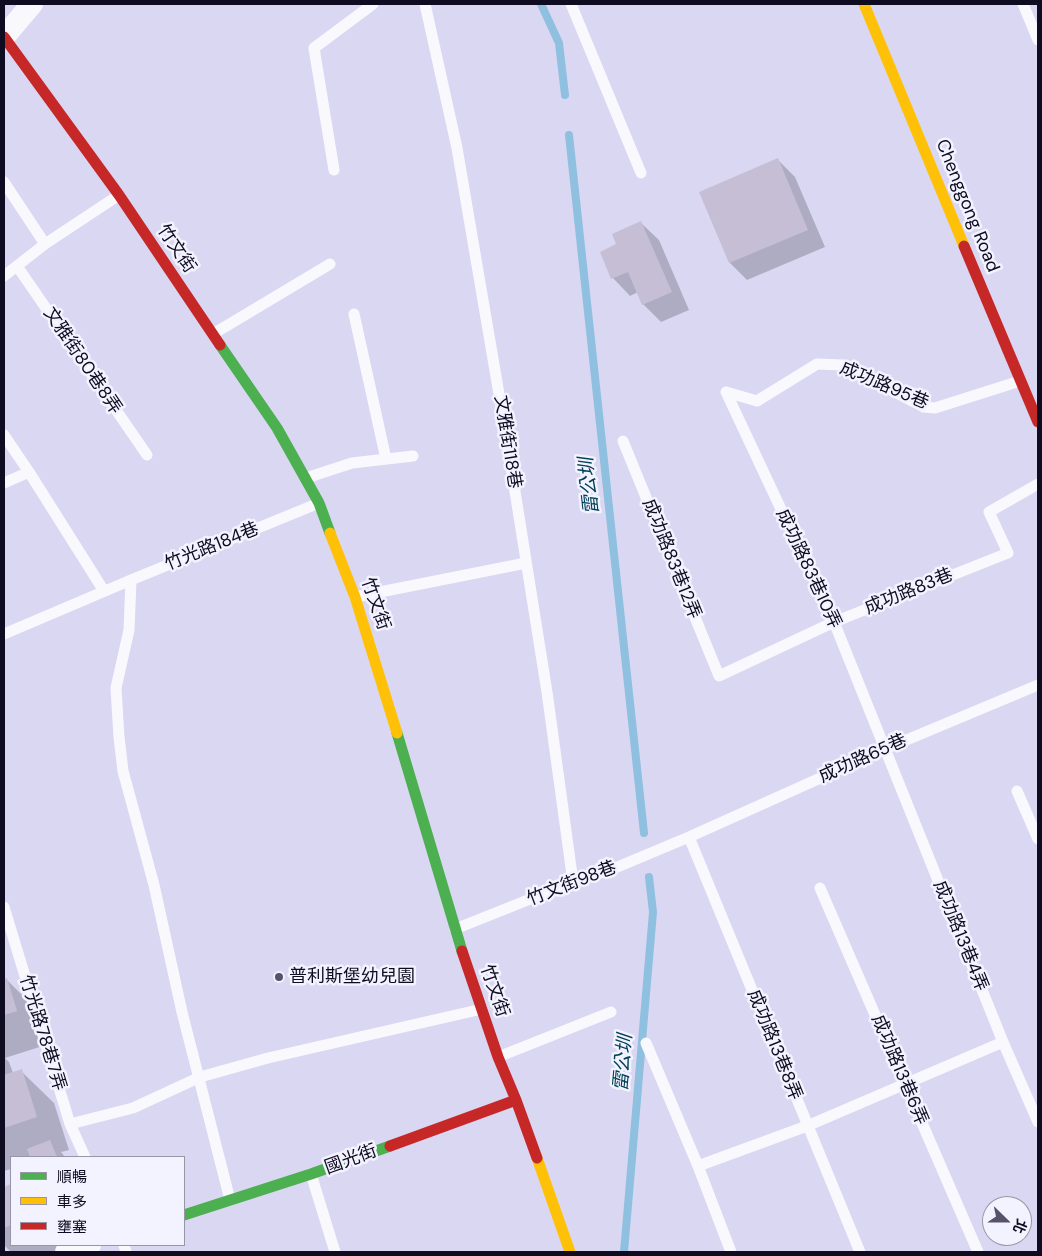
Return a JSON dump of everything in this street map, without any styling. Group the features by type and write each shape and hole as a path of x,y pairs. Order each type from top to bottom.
{"street":[{"path":"4,37 32,4"},
{"name":"Chenggong Road","path":"864,4 1038,422"},
{"name":"竹文街","path":"4,37 119,195 277,428 319,503 355,597 455,929 498,1057 516,1100 570,1252"},
{"name":"國光街","path":"185,1215 311,1174 516,1100"},
{"path":"66,1252 87,1246"}],"lane":[{"path":"334,170 314,48 372,4"},
{"name":"文雅街118巷","path":"425,4 458,148 548,692 573,882"},
{"path":"571,4 641,173"},
{"path":"1023,4 1038,40"},
{"path":"4,182 45,244"},
{"path":"4,276 45,244 119,195"},
{"path":"213,334 330,264"},
{"name":"文雅街80巷8弄","path":"17,266 147,456"},
{"path":"354,314 386,459"},
{"name":"成功路95巷","path":"726,392 757,401 817,364 843,365 924,408 935,408 1020,381"},
{"name":"成功路83巷10弄","path":"726,392 834,622 885,749"},
{"path":"4,435 104,592"},
{"name":"成功路83巷12弄","path":"623,441 719,676"},
{"path":"306,478 352,463 413,456"},
{"path":"4,483 29,472"},
{"name":"成功路83巷","path":"719,676 834,622 1008,553 989,512 1038,484"},
{"name":"竹光路184巷","path":"4,634 319,503"},
{"path":"355,597 526,563"},
{"path":"131,580 129,630 116,688 122,771 154,886 182,1012 230,1200"},
{"name":"成功路65巷","path":"689,837 885,749 1038,685"},
{"name":"成功路13巷4弄","path":"885,749 1003,1042 1038,1122"},
{"path":"1017,791 1038,839"},
{"name":"竹文街98巷","path":"455,929 573,882 616,868 689,837"},
{"name":"成功路13巷8弄","path":"689,837 860,1252"},
{"name":"成功路13巷6弄","path":"820,888 978,1252"},
{"name":"竹光路78巷7弄","path":"4,907 70,1124 85,1156"},
{"path":"70,1124 133,1108 200,1077 268,1058 482,1009"},
{"path":"498,1057 611,1012"},
{"path":"698,1166 807,1126 1003,1042"},
{"path":"646,1043 698,1166 731,1252"},
{"path":"311,1174 335,1252"}],"building":[{"path":"778,158 808,230 729,263 699,192"},
{"path":"641,221 672,292 642,305 628,272 611,279 600,252 616,244 612,234"},
{"path":"7,978 17,1011 4,1015 4,979"},
{"path":"22,1069 37,1117 4,1128 4,1075"},
{"path":"50,1140 57,1156 30,1156 27,1149"},
{"path":"10,1184 10,1225 4,1228 4,1187"}],"waterway":[{"name":"雷公圳","path":"541,4 559,43 565,95"},
{"name":"雷公圳","path":"569,135 644,833"},
{"name":"雷公圳","path":"624,1252 653,912 649,877"}],"traffic: fast":[{"path":"220,345 277,428 319,503 330,533"},
{"path":"397,733 462,951"},
{"path":"185,1215 390,1146"}],"traffic: slow":[{"path":"864,4 964,246"},
{"path":"330,533 355,597 397,733"},
{"path":"537,1158 570,1252"}],"traffic: jam":[{"path":"4,37 119,195 220,345"},
{"path":"964,246 1038,422"},
{"path":"462,951 498,1057 537,1158"},
{"path":"390,1146 516,1100"}],"place":[{"name":"普利斯堡幼兒園","path":"279,977"}]}
